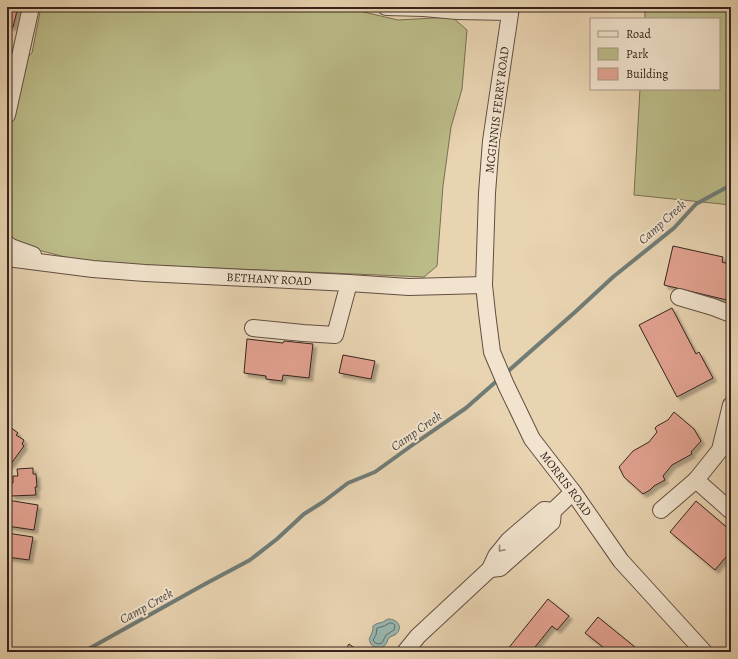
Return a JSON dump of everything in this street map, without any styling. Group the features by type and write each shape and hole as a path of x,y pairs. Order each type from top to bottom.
{"street":[{"path":"7,115 31,7"},
{"path":"386,7 458,11 511,10"},
{"name":"MCGINNIS FERRY ROAD","path":"484,285 491,141 511,10"},
{"name":"BETHANY ROAD","path":"7,244 11,247 55,264"},
{"name":"BETHANY ROAD","path":"7,258 93,269 130,272 409,287 484,285"},
{"path":"253,328 335,335 349,283"},
{"name":"MORRIS ROAD","path":"484,285 486,313 492,352 532,439 573,492 621,561 704,652"},
{"path":"678,297 731,314"},
{"path":"661,510 696,480 720,450 731,405"},
{"path":"696,480 730,509"},
{"path":"405,652 418,636 490,569 500,568 526,535 552,522 553,511 573,492"}],"green space":[{"path":"41,7 342,7 398,20 452,17 467,30 462,89 451,127 443,186 437,266 424,277 121,264 81,261 38,250 7,237 7,140 25,59 32,53"},
{"path":"645,7 731,7 731,205 634,195 640,90 720,90 720,18 645,18"}],"water":[{"path":"388,619 392,619 399,624 398,632 389,638 386,644 382,647 374,647 369,639 373,626"}],"building":[{"path":"7,7 18,7 13,27 7,26"},
{"path":"673,246 723,257 722,262 731,265 731,301 664,285"},
{"path":"672,308 696,354 699,352 713,378 677,397 639,325"},
{"path":"247,339 283,343 284,341 313,344 309,378 283,375 282,381 266,379 266,376 244,373"},
{"path":"343,355 375,361 371,379 339,373"},
{"path":"674,412 694,429 701,441 691,452 692,454 672,465 663,476 665,480 643,494 624,477 619,467 633,451 649,442 657,432 655,428 668,420"},
{"path":"10,427 18,433 16,435 24,440 22,444 24,446 10,465 7,463 7,430"},
{"path":"33,468 33,474 36,474 36,495 11,496 10,483 13,483 13,476 18,476 17,469"},
{"path":"7,500 38,505 34,530 7,526 9,514 7,514"},
{"path":"696,501 731,531 731,551 715,570 670,532"},
{"path":"7,533 33,537 29,560 7,557"},
{"path":"548,599 569,616 557,630 552,626 531,652 509,652 507,650"},
{"path":"598,617 641,652 600,651 603,647 585,633"},
{"path":"349,644 360,652 344,652"}],"waterway":[{"name":"Camp Creek","path":"506,373 613,277 674,228 696,204 731,185"},
{"name":"Camp Creek","path":"83,652 250,560 277,539 304,514 348,483 375,472 466,408 499,379"}]}
